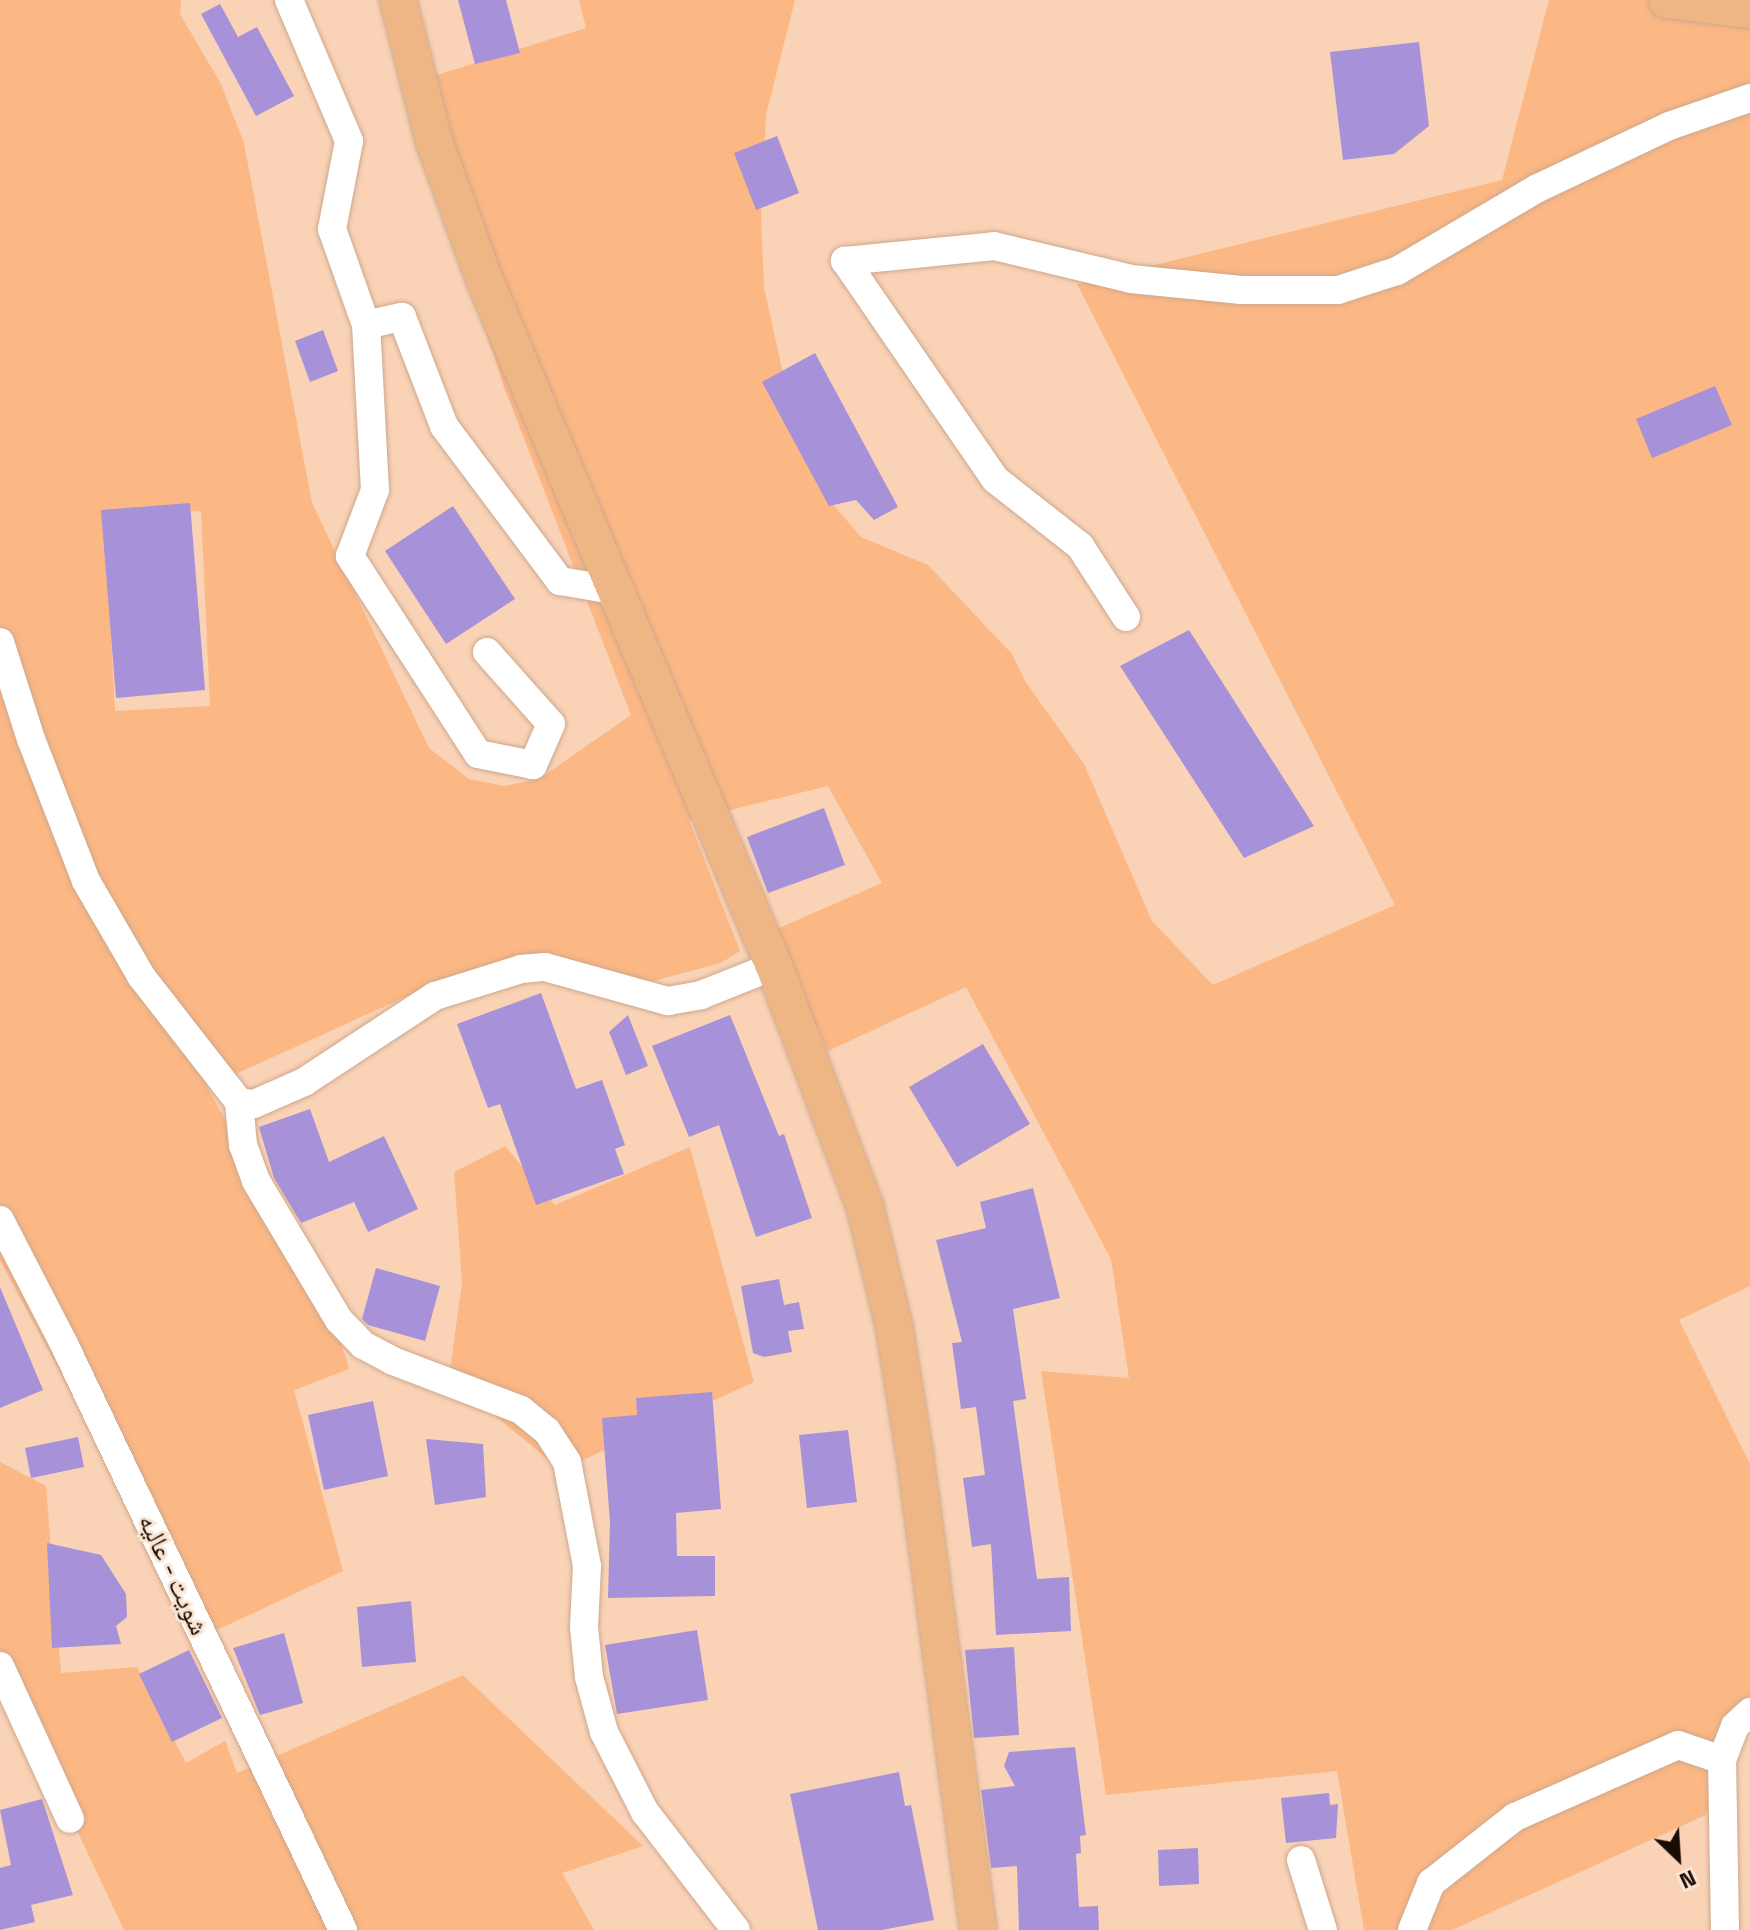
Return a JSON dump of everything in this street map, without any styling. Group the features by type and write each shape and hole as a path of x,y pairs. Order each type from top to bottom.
{"main road":[{"path":"398,0 434,141 485,281 620,591 774,966 865,1207 894,1326 978,1930"},
{"path":"1667,0 1750,10"}],"street":[{"path":"289,0 349,141 332,229 366,325 375,490 350,556 478,754 533,765 551,724 487,652"},
{"path":"1126,617 1080,546 995,479 845,261 994,246 1131,279 1241,290 1338,290 1397,271 1536,189 1669,126 1750,98"},
{"path":"366,325 402,317 444,426 560,581 620,591"},
{"path":"0,642 31,739 86,881 141,976 239,1102 243,1145 256,1181 339,1320 363,1345 393,1361 521,1410 547,1431 567,1462 587,1566 584,1627 589,1677 604,1732 645,1812 736,1930"},
{"path":"239,1102 254,1104 304,1082 435,996 521,969 545,967 668,1001 701,995 774,966"},
{"name":"شويت - عاليه","path":"0,1220 64,1344 343,1930"},
{"path":"1,1674 70,1819"},
{"path":"1725,1930 1722,1760 1735,1726 1750,1712"},
{"path":"1412,1930 1431,1883 1515,1817 1678,1745 1722,1760"},
{"path":"1301,1860 1323,1930"}],"shaded area":[{"path":"0,0 181,0 180,14 221,84 244,143 312,503 429,748 469,779 504,786 539,779 631,715 504,387 405,85 586,28 579,0 795,0 766,115 761,216 764,287 783,374 831,502 861,537 928,565 1012,654 1025,681 1084,764 1152,921 1213,985 1395,905 1077,284 1502,180 1549,0 1729,0 1750,27 1750,1286 1679,1320 1750,1464 1750,1714 1706,1815 1452,1930 1364,1930 1337,1771 1106,1795 1041,1371 1129,1378 1111,1259 966,987 828,1051 770,932 882,883 828,786 689,820 740,951 721,963 653,981 494,968 456,974 207,1087 331,1310 349,1369 294,1390 343,1571 202,1637 0,1260","holes":["201,511 210,706 115,711 105,517"]},
{"path":"505,1146 555,1205 690,1147 754,1382 561,1470 449,1378 462,1282 454,1172"},
{"path":"0,1462 46,1486 61,1673 137,1667 186,1763 225,1741 237,1773 463,1675 643,1846 562,1873 594,1930 124,1930 0,1667"}],"building":[{"path":"458,0 506,0 520,53 475,64"},
{"path":"220,4 238,37 257,27 294,96 256,116 201,14"},
{"path":"1419,42 1429,126 1394,154 1343,160 1330,52"},
{"path":"777,136 799,193 756,210 734,153"},
{"path":"323,330 338,371 310,382 295,341"},
{"path":"815,353 898,507 874,520 856,500 829,506 762,382"},
{"path":"1715,386 1732,425 1652,458 1636,419"},
{"path":"190,503 205,690 116,698 101,510"},
{"path":"453,506 515,599 446,644 385,551"},
{"path":"1189,630 1314,826 1244,858 1120,666"},
{"path":"824,808 845,865 768,893 747,837"},
{"path":"541,993 576,1089 602,1080 625,1145 615,1149 624,1174 536,1205 500,1104 488,1108 457,1024"},
{"path":"628,1015 648,1066 626,1075 609,1032"},
{"path":"730,1015 779,1136 784,1134 812,1218 756,1237 719,1125 689,1137 652,1046"},
{"path":"983,1044 1030,1124 957,1167 909,1087"},
{"path":"310,1109 329,1162 384,1136 418,1209 368,1232 354,1202 301,1223 274,1178 259,1127"},
{"path":"1033,1188 1060,1298 1013,1309 1026,1399 1013,1401 1037,1579 1069,1577 1071,1631 996,1635 991,1544 972,1547 963,1478 985,1475 976,1407 961,1409 952,1343 962,1342 936,1240 986,1228 980,1202"},
{"path":"376,1268 440,1286 425,1341 368,1325 362,1319"},
{"path":"779,1279 784,1305 799,1302 804,1329 788,1331 792,1352 764,1357 753,1353 741,1286"},
{"path":"0,1287 43,1390 0,1408"},
{"path":"712,1392 721,1509 676,1513 677,1556 715,1556 715,1596 608,1598 610,1522 602,1418 637,1415 636,1398"},
{"path":"373,1401 388,1476 324,1490 308,1415"},
{"path":"848,1430 857,1502 807,1508 799,1435"},
{"path":"78,1437 84,1467 31,1478 25,1448"},
{"path":"426,1439 483,1444 486,1497 435,1505"},
{"path":"47,1543 101,1555 126,1594 127,1617 116,1626 121,1644 52,1648"},
{"path":"411,1601 416,1662 362,1667 357,1607"},
{"path":"697,1630 708,1700 617,1714 605,1645"},
{"path":"284,1633 303,1703 260,1715 233,1648"},
{"path":"1014,1647 1019,1735 974,1738 965,1650"},
{"path":"189,1650 222,1718 172,1742 139,1674"},
{"path":"1075,1747 1086,1835 1080,1836 1081,1853 1076,1854 1079,1907 1098,1906 1099,1930 1019,1930 1017,1866 991,1868 981,1790 1015,1786 1004,1766 1009,1752"},
{"path":"899,1772 905,1806 911,1805 934,1920 882,1930 818,1930 790,1794"},
{"path":"1329,1793 1330,1805 1338,1804 1336,1838 1286,1843 1281,1798"},
{"path":"42,1799 73,1895 31,1905 35,1922 0,1930 0,1868 11,1865 0,1810"},
{"path":"1198,1848 1199,1884 1159,1886 1158,1850"}]}
